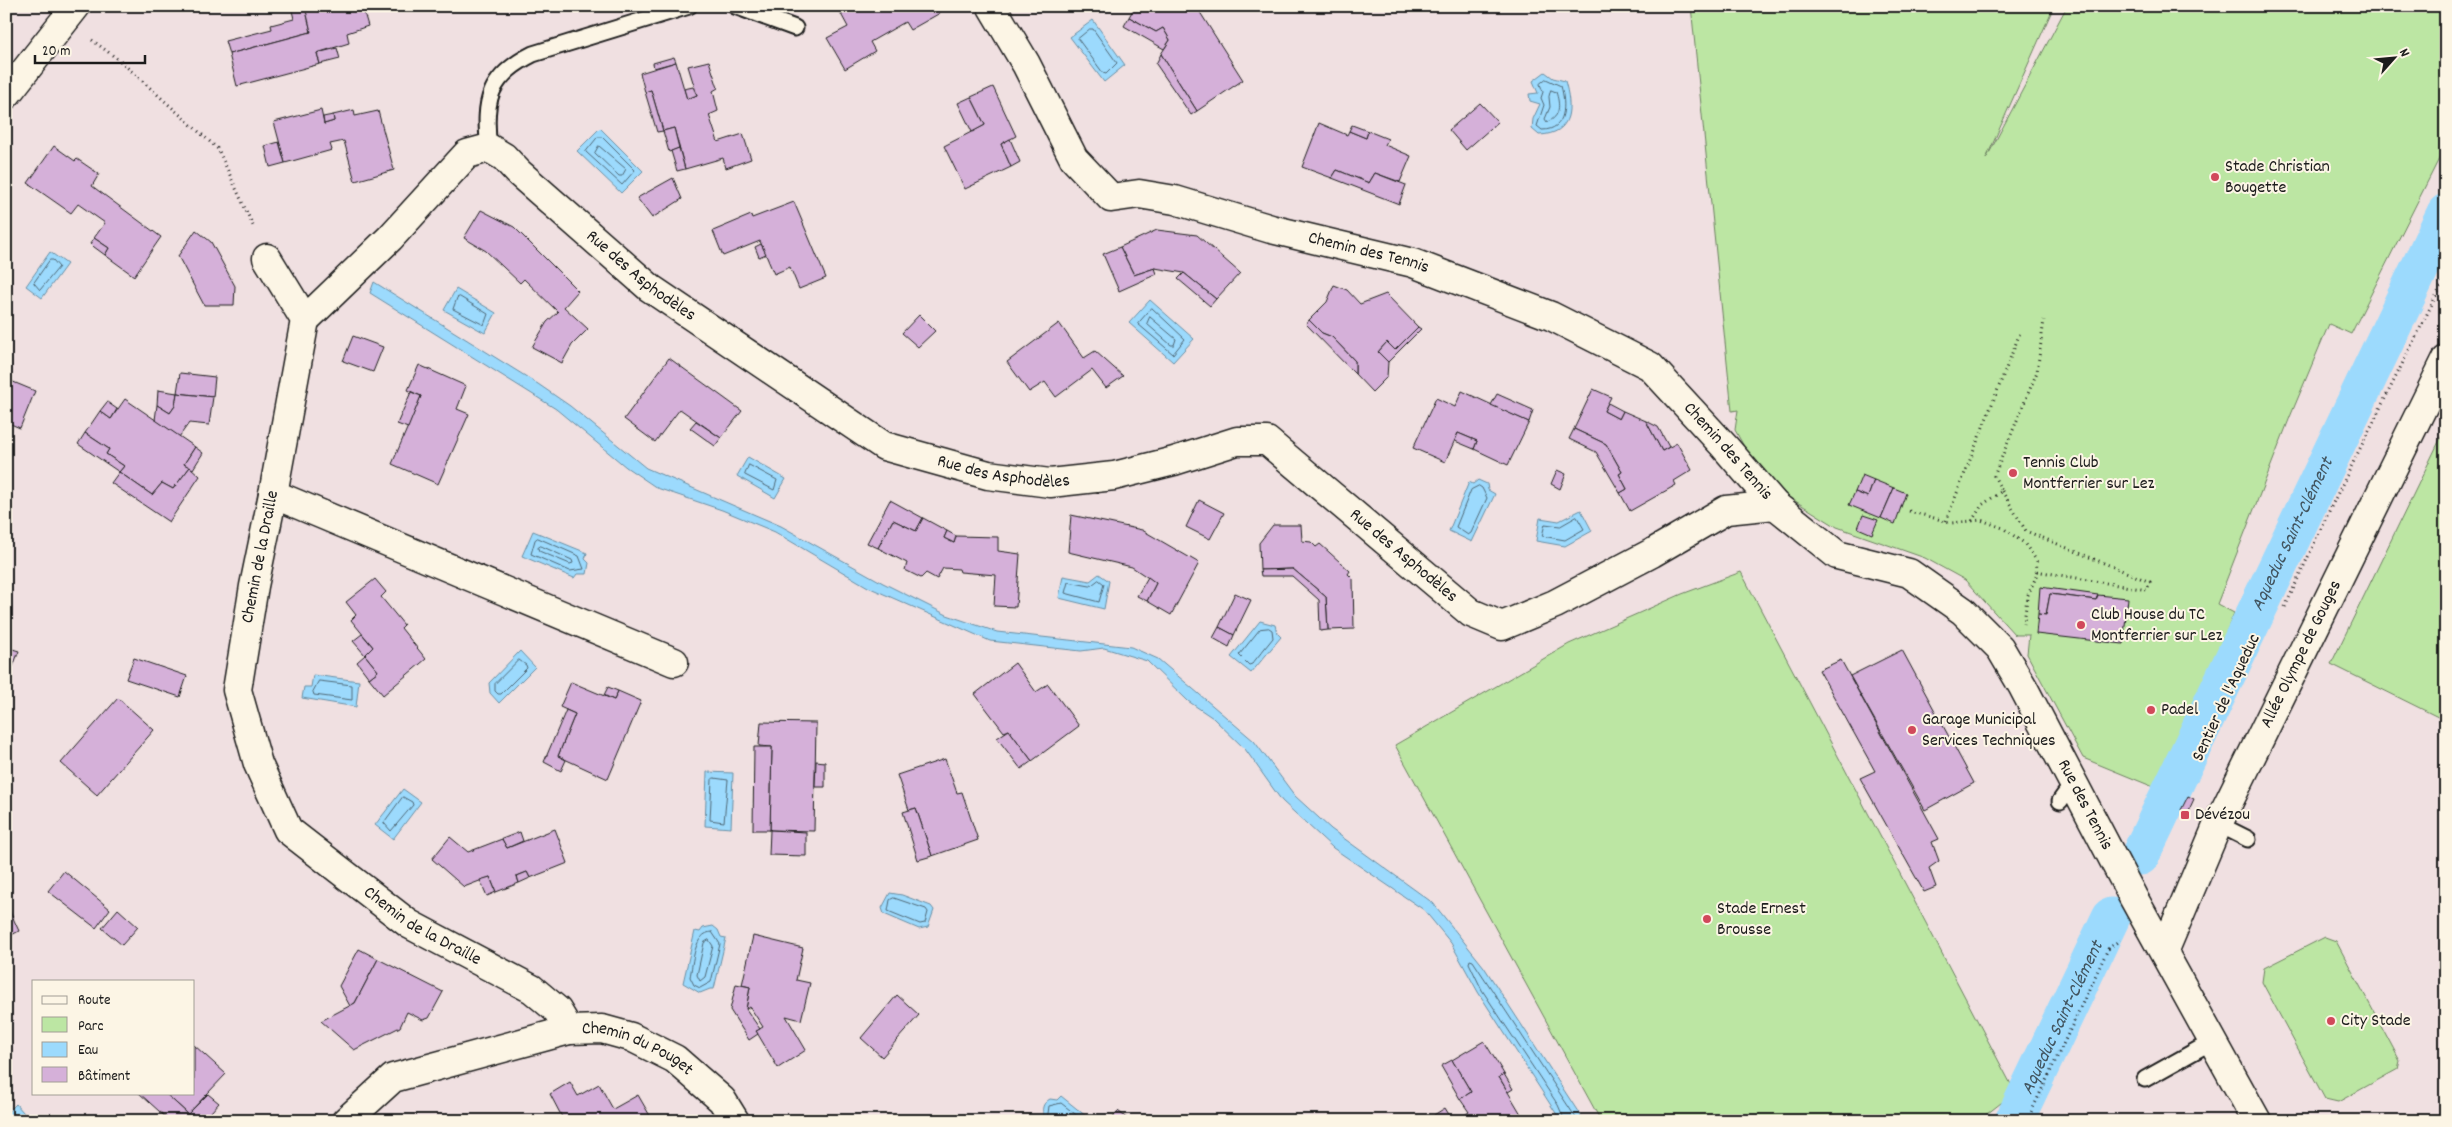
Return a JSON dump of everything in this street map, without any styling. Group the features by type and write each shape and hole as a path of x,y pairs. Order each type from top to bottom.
{"street":[{"name":"Chemin des Tennis","path":"992,7 1026,64 1074,159 1111,198 1139,194 1175,200 1271,229 1413,263 1551,316 1650,366 1724,446 1775,505"},
{"path":"6,94 70,13"},
{"path":"267,258 305,320 390,238 467,154 489,148"},
{"name":"Rue des Asphodèles","path":"489,148 504,157 519,173 650,288 884,446 988,475 1050,483 1114,476 1174,461 1237,441 1267,440 1471,613 1502,626 1555,604 1726,510 1775,505"},
{"name":"Chemin de la Draille","path":"305,320 274,494 254,586 237,690 258,764 288,830 408,924 532,989 557,1010 569,1030"},
{"name":"Allée Olympe de Gouges","path":"2164,952 2218,824 2446,360"},
{"path":"274,494 674,662"},
{"name":"Rue des Tennis","path":"1775,505 1837,555 1909,573 1962,611 2000,648 2067,792 2147,921 2257,1121"},
{"name":"Chemin du Pouget","path":"346,1121 393,1078 569,1030 602,1029 631,1036 675,1059 722,1100 735,1121"}],"lane":[{"path":"489,148 485,118 494,84 513,64 533,54 689,6"},
{"path":"735,6 795,28"},
{"path":"2218,824 2248,840"},
{"path":"2145,1079 2213,1041"}],"path":[{"path":"70,13 218,148 267,258"},
{"path":"2281,616 2331,507 2446,276"},
{"path":"2036,571 2147,590 2150,582 2026,531 1994,476 2037,372 2044,320"},
{"path":"1946,521 2020,333"},
{"path":"1971,521 1982,505 2002,491"},
{"path":"1909,510 1952,523 1981,520 2003,528 2024,543 2037,561 2036,571 2027,597 2024,635 2009,664"},
{"path":"2027,1121 2108,949 2147,921"}],"green space":[{"path":"1691,6 2054,6 1986,159 2067,6 2446,6 2446,145 2351,334 2329,324 2290,417 2217,604 2234,613 2161,790 2083,758 2027,654 2029,635 2015,635 1965,580 1925,558 1837,527 1763,481 1735,430 1738,410 1732,411"},
{"path":"2446,427 2446,721 2331,664"},
{"name":"Stade Ernest Brousse","path":"1741,572 2015,1092 1978,1121 1601,1121 1395,745 1569,644 1682,594"},
{"name":"City Stade","path":"2325,937 2336,941 2400,1061 2398,1069 2338,1102 2325,1099 2262,982 2264,968"}],"water":[{"path":"1093,20 1125,65 1104,82 1070,37"},
{"path":"1545,72 1553,78 1565,81 1569,109 1568,117 1559,130 1539,135 1532,129 1533,119 1540,104 1530,101 1529,94 1538,93 1533,81"},
{"path":"600,128 643,171 621,193 577,151"},
{"path":"50,252 67,264 42,298 26,286"},
{"path":"374,282 538,384 570,406 646,468 781,526 883,583 947,615 997,632 1131,647 1158,659 1254,741 1295,796 1331,829 1433,903 1484,967 1584,1121 1561,1121 1478,992 1451,943 1424,910 1333,848 1282,801 1245,749 1213,718 1188,701 1147,661 1104,648 1081,651 990,641 868,587 775,532 722,510 657,488 626,467 556,409 370,293"},
{"path":"456,289 496,313 485,333 444,310"},
{"path":"1150,300 1194,339 1173,362 1129,323"},
{"path":"748,457 786,479 775,498 737,476"},
{"path":"1478,480 1487,484 1488,490 1495,494 1472,542 1449,531 1469,482 1473,484"},
{"path":"1581,510 1592,531 1565,546 1536,541 1540,518 1559,521"},
{"path":"533,531 587,553 585,559 589,563 587,574 577,574 574,578 522,556"},
{"path":"1099,574 1109,581 1104,609 1059,598 1063,576 1090,581"},
{"path":"1260,621 1275,625 1277,633 1281,637 1251,673 1231,657"},
{"path":"520,651 535,667 499,703 490,693 489,683"},
{"path":"313,675 359,681 356,707 302,698 304,687 311,687"},
{"path":"707,772 733,773 731,828 705,826"},
{"path":"403,789 421,802 393,839 375,825"},
{"path":"890,893 902,895 931,906 934,910 928,927 919,929 884,914 882,908"},
{"path":"713,926 718,930 721,937 726,938 714,989 700,993 683,983 695,931 700,932 703,928"},
{"path":"1061,1096 1092,1121 1044,1121 1042,1119 1044,1116 1044,1104 1050,1099 1057,1100"},
{"path":"16,1104 31,1121 6,1121 6,1114"}],"building":[{"path":"291,6 305,6 311,32 229,54 225,41 272,29 271,25 294,19"},
{"path":"305,6 362,6 368,26 347,33 349,43 317,53 320,64 237,86 229,54 311,32"},
{"path":"836,6 848,6 850,9 841,14"},
{"path":"848,6 936,6 940,13 910,30 905,22 870,42 875,51 845,69 827,38 848,27 841,14 850,9"},
{"path":"1135,6 1196,6 1243,80 1197,111 1161,54 1170,40 1163,28 1156,32 1129,17"},
{"path":"1129,17 1156,32 1163,28 1170,40 1164,49 1124,26"},
{"path":"337,48 340,59 320,64 317,53"},
{"path":"1161,54 1197,111 1191,115 1156,64"},
{"path":"674,57 676,62 654,68 653,63"},
{"path":"709,61 718,88 713,91 718,111 709,115 718,142 743,134 751,159 726,168 723,158 685,169 674,128 663,131 651,90 645,92 640,73 676,62 687,99 697,95 688,66"},
{"path":"693,87 697,95 687,99 684,89"},
{"path":"993,87 1016,136 1001,144 1011,167 965,189 944,146 985,125 971,97"},
{"path":"651,90 663,131 657,132 645,92"},
{"path":"971,97 985,125 972,132 958,103"},
{"path":"1480,103 1498,122 1466,150 1449,130"},
{"path":"321,110 324,124 334,121 333,115 354,110 355,116 378,111 394,170 355,181 344,141 330,144 332,150 285,163 274,122"},
{"path":"333,115 334,121 324,124 323,117"},
{"path":"1319,123 1347,135 1349,131 1366,138 1368,131 1388,139 1385,145 1411,156 1400,182 1375,173 1369,183 1337,170 1332,178 1302,167"},
{"path":"1352,125 1368,131 1366,138 1349,131"},
{"path":"674,128 679,148 669,152 663,131"},
{"path":"1010,139 1020,162 1011,167 1001,144"},
{"path":"279,142 285,163 270,167 265,146"},
{"path":"54,146 75,161 77,159 99,174 92,186 161,237 134,276 105,255 109,248 94,238 105,223 78,204 71,213 28,183"},
{"path":"679,148 685,169 677,171 671,151"},
{"path":"1337,170 1369,183 1375,173 1406,185 1399,204 1332,178"},
{"path":"673,178 682,199 652,218 637,198"},
{"path":"794,202 826,278 799,289 790,267 774,274 760,241 723,256 713,231 751,215 752,218"},
{"path":"481,210 514,227 578,291 564,307 588,329 572,345 562,363 532,347 547,322 558,312 524,279 520,283 486,251 464,238"},
{"path":"196,230 211,242 235,286 234,305 204,305 178,256"},
{"path":"1157,230 1197,235 1240,273 1216,299 1184,273 1155,268 1134,275 1120,247"},
{"path":"94,238 109,248 105,255 90,244"},
{"path":"761,244 766,254 759,257 755,247"},
{"path":"1120,247 1134,275 1155,268 1157,274 1119,291 1103,254"},
{"path":"1184,273 1216,299 1210,306 1178,279"},
{"path":"1334,285 1347,290 1360,304 1386,294 1418,327 1395,350 1387,342 1378,352 1388,362 1387,377 1372,392 1355,374 1355,361 1332,337 1322,333 1309,320 1327,302"},
{"path":"919,315 935,331 918,347 902,333"},
{"path":"1309,320 1322,333 1332,337 1355,361 1355,374 1306,324"},
{"path":"1059,323 1084,358 1095,351 1123,376 1106,388 1092,370 1056,397 1045,382 1029,392 1007,362"},
{"path":"1418,327 1421,329 1388,362 1378,352 1387,342 1395,350"},
{"path":"353,336 383,347 373,372 343,361"},
{"path":"669,358 742,411 721,438 680,409 655,442 624,419"},
{"path":"419,365 466,386 457,409 469,414 438,484 392,464 421,396 408,390"},
{"path":"180,373 215,377 213,397 177,393"},
{"path":"6,379 35,391 20,428 6,422"},
{"path":"1593,389 1611,397 1604,411 1619,419 1623,411 1646,421 1662,451 1677,443 1692,470 1674,481 1676,485 1630,511 1620,493 1627,489 1619,474 1622,472 1606,444 1574,429"},
{"path":"158,390 177,393 175,406 170,413 157,405"},
{"path":"1462,391 1529,422 1508,465 1474,449 1477,441 1458,433 1445,462 1413,448 1436,398 1455,407"},
{"path":"411,392 421,396 408,428 397,424"},
{"path":"177,393 213,397 209,425 189,423 179,437 155,420 157,405 170,413 175,406"},
{"path":"1497,394 1533,410 1529,422 1491,405"},
{"path":"125,399 195,447 184,464 190,467 173,489 162,483 152,495 119,472 124,466 106,454 109,449 85,433 100,411 111,419"},
{"path":"107,402 117,409 111,419 100,411"},
{"path":"1608,403 1623,411 1619,419 1604,411"},
{"path":"696,421 721,438 715,446 690,428"},
{"path":"1646,421 1658,427 1669,447 1662,451"},
{"path":"1574,429 1606,444 1622,472 1619,474 1627,489 1620,493 1596,452 1569,439"},
{"path":"85,433 109,449 106,454 124,466 119,472 78,444"},
{"path":"1458,433 1477,441 1474,449 1455,441"},
{"path":"195,447 203,453 193,469 184,464"},
{"path":"190,467 200,476 169,522 111,483 119,472 152,495 162,483 173,489"},
{"path":"1557,470 1566,474 1560,489 1551,484"},
{"path":"1862,475 1874,480 1868,497 1855,492"},
{"path":"1874,480 1894,488 1881,518 1849,505 1855,492 1868,497"},
{"path":"1894,488 1906,493 1895,524 1881,518"},
{"path":"890,500 923,518 916,531 893,520 878,548 867,543"},
{"path":"1199,500 1224,513 1210,539 1186,527"},
{"path":"1071,515 1142,530 1199,563 1171,615 1147,601 1156,583 1132,567 1068,552"},
{"path":"1863,515 1878,520 1872,534 1858,528"},
{"path":"923,518 947,531 944,538 954,543 956,536 998,537 998,551 1020,554 1016,607 994,606 996,575 960,572 959,569 943,568 937,579 926,573 921,578 905,570 907,563 878,548 893,520 916,531"},
{"path":"1273,525 1301,525 1302,541 1311,542 1316,547 1320,544 1350,571 1348,574 1353,579 1354,629 1328,630 1326,597 1293,569 1260,570 1259,543"},
{"path":"947,531 956,536 954,543 944,538"},
{"path":"1293,569 1326,597 1328,630 1320,631 1319,600 1292,576 1261,576 1260,570"},
{"path":"1148,577 1156,583 1147,601 1137,596"},
{"path":"375,579 386,592 381,597 404,625 401,628 426,659 383,695 369,678 378,671 365,655 373,647 351,620 356,615 346,602"},
{"path":"2040,587 2098,595 2096,600 2050,594 2046,615 2038,614"},
{"path":"1235,593 1251,600 1234,635 1219,627"},
{"name":"Club House du TC Montferrier sur Lez","path":"2050,594 2096,600 2098,595 2128,598 2123,644 2036,634 2038,614 2046,615"},
{"path":"1219,627 1234,635 1229,647 1213,638"},
{"path":"362,634 373,647 365,655 353,641"},
{"path":"6,647 19,651 10,674 6,673"},
{"name":"Garage Municipal Services Techniques","path":"1902,650 1974,783 1925,810 1850,676"},
{"path":"365,655 378,671 369,678 357,662"},
{"path":"134,658 187,676 180,697 126,679"},
{"path":"1841,660 1939,839 1932,842 1939,861 1929,868 1936,887 1924,892 1860,778 1875,771 1819,670"},
{"path":"1015,663 1036,692 1048,684 1079,726 1032,761 1009,730 1004,732 975,694"},
{"path":"571,682 614,700 618,691 641,701 608,779 558,756 575,714 560,707"},
{"path":"608,687 618,691 614,700 604,695"},
{"path":"118,698 154,730 97,795 61,763"},
{"path":"566,710 575,714 558,756 566,760 561,771 544,762"},
{"path":"761,722 816,723 814,831 770,830 772,747 759,746"},
{"path":"1009,730 1032,761 1021,769 997,738"},
{"path":"754,747 772,747 770,830 753,830"},
{"path":"945,759 957,793 962,792 978,840 932,856 916,808 909,810 897,775"},
{"path":"816,761 825,762 825,787 815,787"},
{"path":"2188,796 2194,799 2188,812 2181,810"},
{"path":"916,808 932,856 918,860 903,812"},
{"path":"555,829 568,863 530,878 527,872 517,876 519,883 496,892 490,877 464,887 432,859 450,837 468,852 502,839 507,848"},
{"path":"770,830 806,832 806,856 769,855"},
{"path":"520,832 523,841 507,848 502,839"},
{"path":"64,871 110,909 96,928 48,891"},
{"path":"527,872 530,878 519,883 517,876"},
{"path":"490,877 496,892 487,896 480,880"},
{"path":"6,903 19,931 6,938"},
{"path":"118,909 138,927 122,945 102,928"},
{"path":"753,936 803,948 796,980 810,983 801,1020 786,1016 806,1050 778,1068 756,1031 763,1027 750,1007 746,1009 750,987 742,985"},
{"path":"359,949 378,959 355,1003 350,1006 339,986"},
{"path":"378,959 443,992 429,1018 423,1020 407,1012 400,1027 354,1050 321,1021 355,1003"},
{"path":"736,984 750,987 746,1009 760,1029 756,1031 758,1034 749,1040 730,1010"},
{"path":"897,995 919,1015 882,1057 861,1038"},
{"path":"1484,1041 1504,1074 1499,1077 1521,1114 1510,1121 1456,1121 1469,1112 1460,1099 1471,1092 1452,1060"},
{"path":"195,1046 226,1074 188,1114 166,1094 195,1094"},
{"path":"1452,1060 1471,1092 1460,1099 1441,1066"},
{"path":"1504,1074 1513,1089 1508,1092 1499,1077"},
{"path":"570,1082 578,1096 599,1084 613,1109 638,1095 653,1121 556,1121 562,1117 550,1094"},
{"path":"140,1094 166,1094 188,1114 208,1094 219,1103 203,1121 170,1121"},
{"path":"1445,1108 1453,1121 1437,1121 1434,1115"},
{"path":"1118,1111 1130,1121 1109,1121"}],"waterway":[{"name":"Aqueduc Saint-Clément","path":"2140,856 2446,213"},
{"name":"Aqueduc Saint-Clément","path":"2014,1121 2111,917"}],"place":[{"name":"Stade Christian Bougette","path":"2215,177"},
{"name":"Tennis Club Montferrier sur Lez","path":"2013,473"},
{"name":"Club House du TC Montferrier sur Lez","path":"2081,625"},
{"name":"Padel","path":"2151,710"},
{"name":"Garage Municipal Services Techniques","path":"1912,730"},
{"name":"Dévézou","path":"2185,815"},
{"name":"Stade Ernest Brousse","path":"1707,919"},
{"name":"City Stade","path":"2331,1021"}]}
